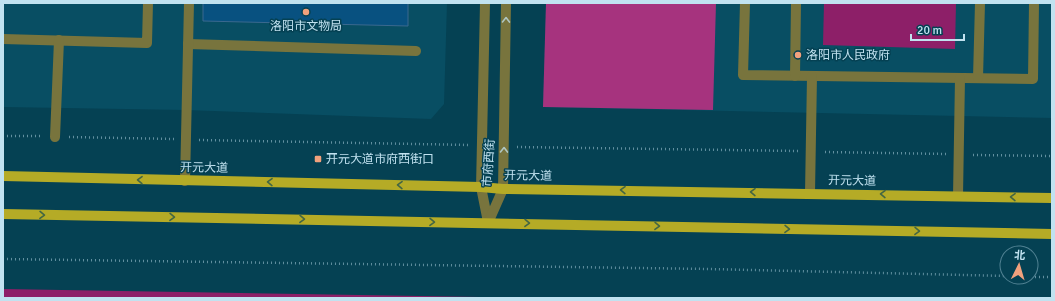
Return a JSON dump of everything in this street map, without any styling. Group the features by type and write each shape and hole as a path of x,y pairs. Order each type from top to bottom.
{"main road":[{"name":"开元大道","path":"3,176 481,187 503,189 1052,198"},
{"path":"3,214 1052,234"}],"street":[{"path":"3,39 147,43 148,3"},
{"path":"185,181 189,3"},
{"name":"市府西街","path":"485,3 481,187 488,223"},
{"name":"市府西街","path":"488,223 503,189 506,3"},
{"path":"745,3 743,76 1033,79 1034,3"},
{"path":"794,76 796,3"},
{"path":"978,78 980,3"},
{"path":"54,137 59,40"},
{"path":"188,44 416,51"},
{"path":"810,193 812,76"},
{"path":"958,196 960,78"}],"path":[{"path":"3,136 483,145"},
{"path":"504,147 1052,156"},
{"path":"3,259 709,269 999,276"},
{"path":"1039,277 1052,277"}],"shaded area":[{"path":"3,3 447,3 444,104 431,119 186,110 3,107"},
{"name":"洛阳市人民政府","path":"546,3 1052,3 1052,118 543,107"},
{"path":"546,3 716,3 713,110 543,107"},
{"path":"824,3 956,3 955,49 823,45"},
{"path":"3,289 537,298 3,298"}],"building":[{"name":"洛阳市文物局","path":"203,3 408,3 408,26 203,21"}],"place":[{"name":"洛阳市文物局","path":"306,12"},
{"name":"洛阳市人民政府","path":"798,55"},
{"name":"开元大道市府西街口","path":"318,159"}]}
